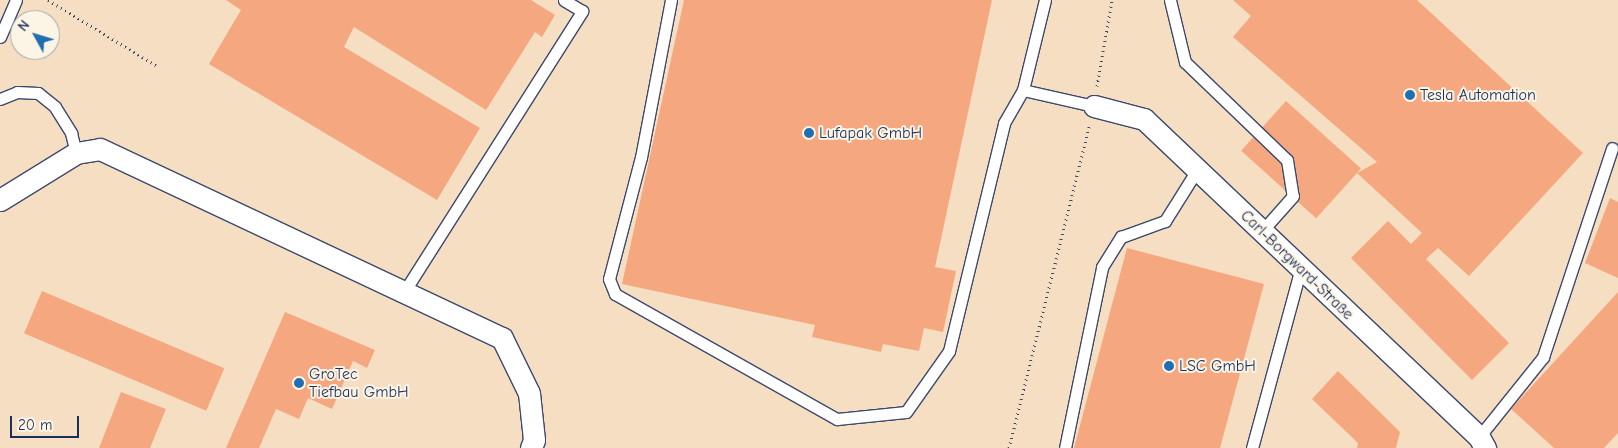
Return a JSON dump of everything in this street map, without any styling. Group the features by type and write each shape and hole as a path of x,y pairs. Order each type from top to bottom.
{"street":[{"name":"Carl-Borgward-Straße","path":"1094,106 1144,119 1482,443"},
{"path":"0,200 76,153 100,150 502,338 529,393 534,440 531,448"}],"lane":[{"path":"404,292 582,11 564,0"},
{"path":"671,0 641,157 609,279 615,294 837,420 906,412 949,352 1004,122 1023,90 1045,0"},
{"path":"1170,0 1184,62 1287,160 1293,196 1262,231"},
{"path":"0,37 15,1"},
{"path":"1023,90 1094,106"},
{"path":"0,99 17,92 38,93 56,107 71,133 76,153"},
{"path":"1482,443 1543,357 1612,148"},
{"path":"1065,448 1102,266 1121,237 1165,221 1198,170"},
{"path":"1252,448 1301,268"}],"path":[{"path":"48,0 157,66"},
{"path":"1009,448 1094,106 1112,0"}],"building":[{"path":"226,0 531,0 555,15 542,37 535,32 486,110 354,27 344,47 480,128 437,200 209,64 241,10"},
{"name":"Lufapak GmbH","path":"684,0 992,0 935,267 956,271 943,332 924,328 919,351 883,344 881,352 812,337 815,325 622,284"},
{"name":"Tesla Automation","path":"1233,0 1417,0 1583,153 1469,276 1438,248 1426,259 1509,343 1472,380 1351,258 1388,221 1411,244 1422,233 1357,173 1377,162 1233,37 1251,16"},
{"path":"1286,101 1361,169 1316,218 1241,151"},
{"path":"1610,198 1618,202 1618,278 1585,263"},
{"name":"LSC GmbH","path":"1127,248 1264,284 1220,448 1074,448"},
{"path":"42,291 224,368 206,411 24,333"},
{"path":"1618,292 1618,433 1604,448 1554,448 1511,409"},
{"name":"GroTec Tiefbau GmbH","path":"285,312 375,350 367,368 353,361 332,409 308,398 299,419 276,409 259,448 226,448"},
{"path":"1338,371 1400,432 1396,448 1357,448 1358,443 1312,399"},
{"path":"121,392 166,409 150,448 99,448"}],"place":[{"name":"Tesla Automation","path":"1410,95"},
{"name":"Lufapak GmbH","path":"809,133"},
{"name":"LSC GmbH","path":"1169,366"},
{"name":"GroTec Tiefbau GmbH","path":"299,383"}]}
